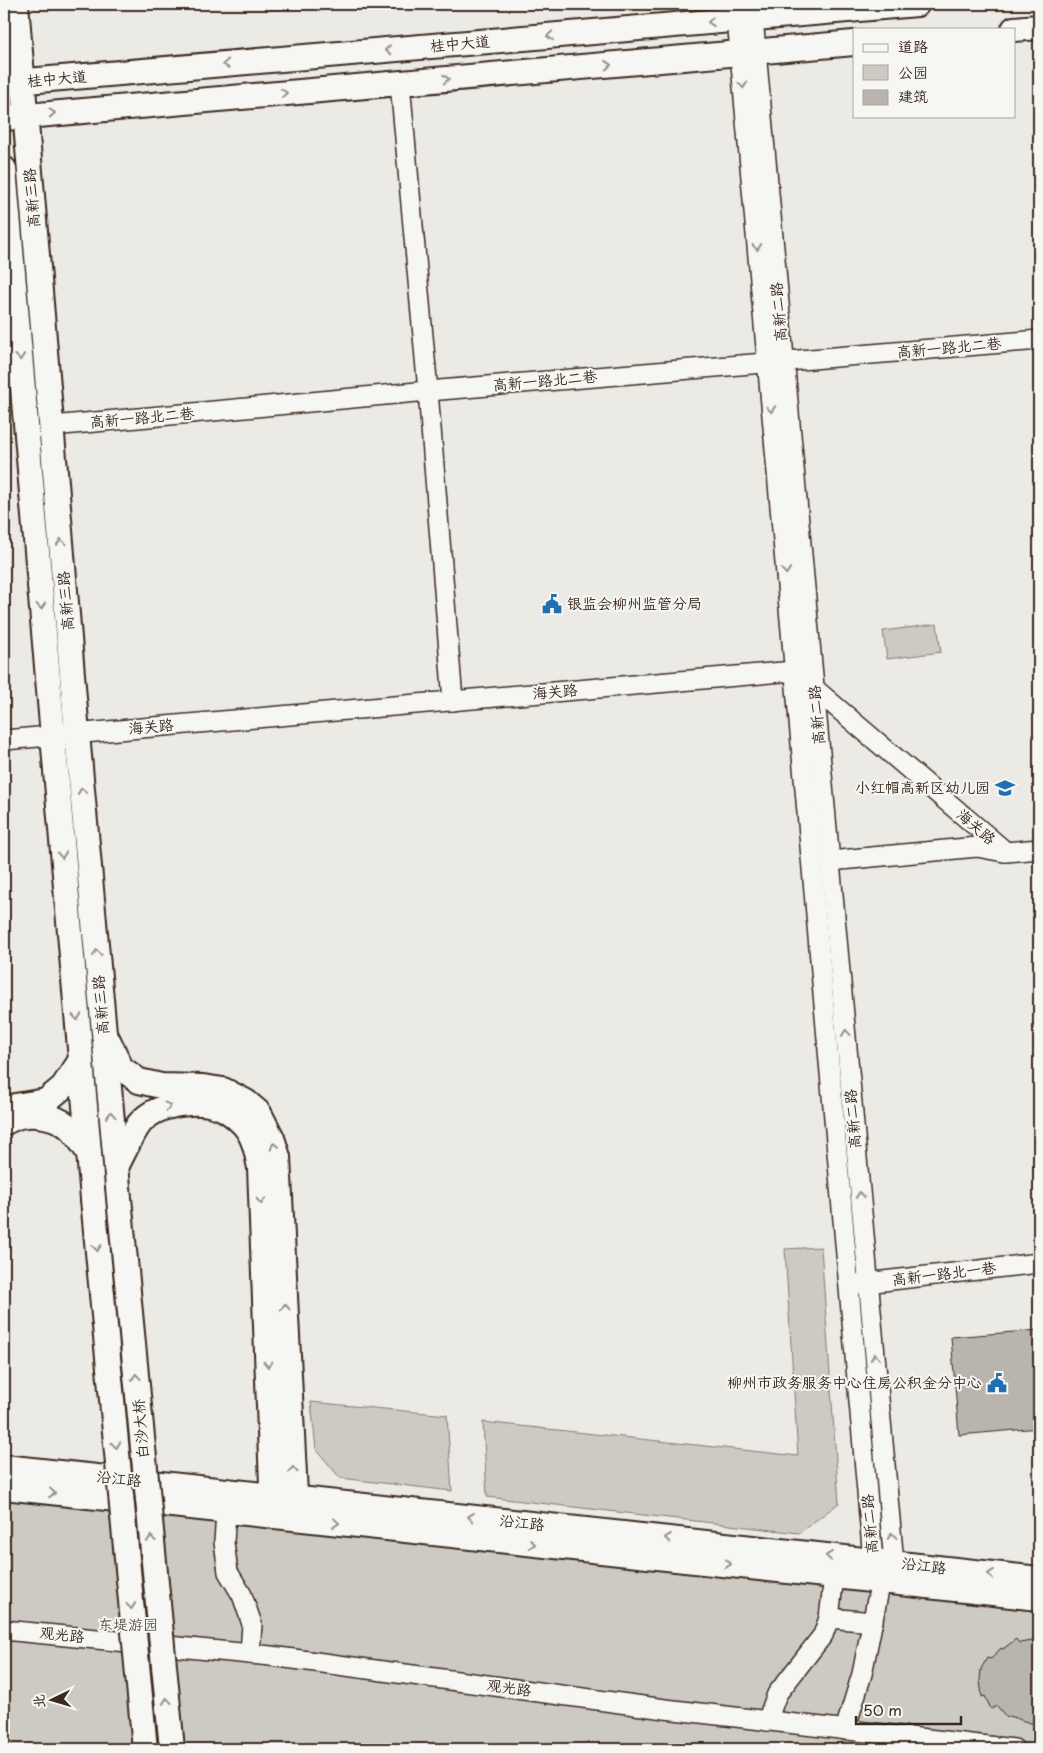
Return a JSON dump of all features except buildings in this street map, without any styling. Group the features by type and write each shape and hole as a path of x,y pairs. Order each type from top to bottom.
{"main road":[{"name":"高新三路","path":"16,4 13,82 15,117 52,426 77,734 119,1198"},
{"name":"桂中大道","path":"13,82 917,4"},
{"path":"1016,30 1039,27"},
{"path":"15,117 853,44"},
{"name":"高新三路","path":"4,169 93,1200"},
{"path":"104,1032 121,1068 139,1081 161,1086 203,1087 223,1090 246,1102 259,1114 272,1138 278,1157 284,1507"},
{"path":"4,1110 18,1104 46,1101 62,1087 81,1060"},
{"path":"116,1167 140,1123 158,1109 177,1104 201,1104 219,1107 242,1123 256,1144 260,1168 284,1507"},
{"path":"4,1122 17,1116 53,1117 66,1123 80,1138 88,1153"},
{"name":"白沙大桥","path":"119,1198 172,1749"},
{"name":"白沙大桥","path":"93,1200 145,1749"},
{"name":"沿江路","path":"4,1467 284,1507 834,1576 883,1568 1039,1598"},
{"name":"沿江路","path":"4,1488 226,1512 284,1507 883,1568 1039,1580"}],"street":[{"name":"高新二路","path":"745,19 776,362 814,689 869,1282 883,1568"},
{"path":"400,83 428,391 453,701"},
{"name":"高新一路北二巷","path":"52,426 428,391 1039,340"},
{"name":"高新二路","path":"776,362 794,671 849,1284 883,1568"},
{"name":"海关路","path":"4,740 794,671 1006,852 1039,849"},
{"path":"830,866 977,847 1006,852"},
{"name":"高新一路北一巷","path":"849,1284 1039,1263"},
{"path":"226,1512 224,1542 228,1572 242,1595 252,1624 250,1654"},
{"path":"845,1730 862,1674 883,1568"},
{"path":"767,1721 777,1694 823,1635 829,1618 834,1576"},
{"path":"829,1618 873,1622"},
{"name":"观光路","path":"4,1630 250,1654 665,1709 1014,1749"}],"green space":[{"path":"269,4 351,4 270,10"},
{"path":"4,402 9,459 4,459"},
{"path":"937,624 941,652 887,659 883,631"},
{"path":"821,1247 839,1503 799,1533 487,1497 483,1422 798,1456 785,1249"},
{"path":"311,1402 447,1415 452,1491 340,1478 316,1449"},
{"name":"东堤游园","path":"4,1487 1039,1598 1039,1749 4,1749"}],"place":[{"name":"银监会柳州监管分局","path":"552,604"},
{"name":"小红帽高新区幼儿园","path":"1005,788"},
{"name":"柳州市政务服务中心住房公积金分中心","path":"997,1383"}]}
